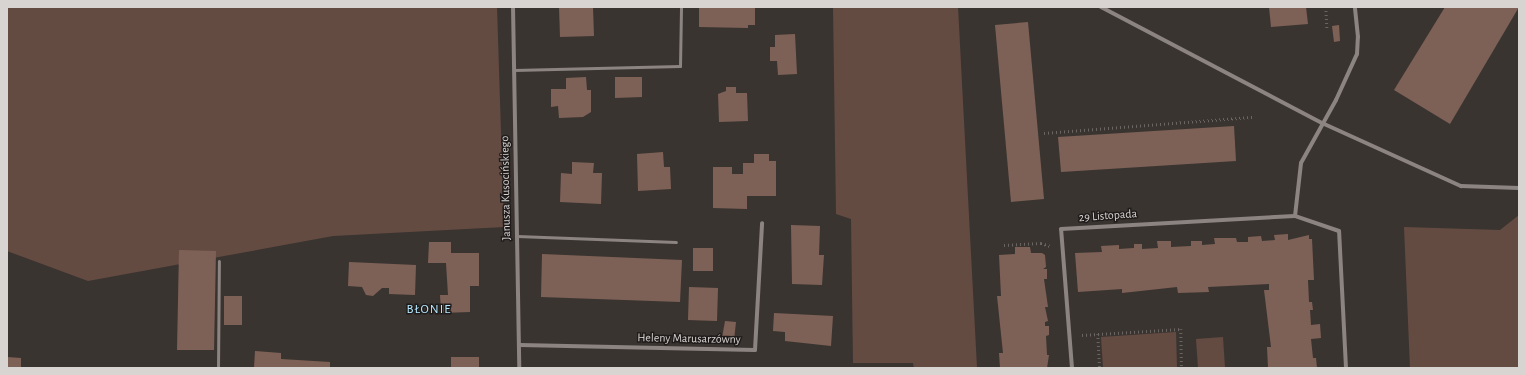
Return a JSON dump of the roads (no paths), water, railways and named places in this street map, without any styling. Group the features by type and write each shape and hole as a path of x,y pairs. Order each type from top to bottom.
{"street":[{"name":"Janusza Kusocińskiego","path":"513,7 520,345 519,368"},
{"path":"1101,7 1322,123 1461,186 1519,188"},
{"path":"1295,216 1301,163 1356,54 1358,37 1355,7"},
{"name":"29 Listopada","path":"1072,368 1061,229 1295,216 1339,231 1346,368"},
{"name":"Heleny Marusarzówny","path":"520,345 755,350 762,223"}],"lane":[{"path":"514,70 680,66 681,7"},
{"path":"517,236 676,242"},
{"path":"218,368 219,261"}],"district":[{"name":"BŁONIE","path":"429,310"}]}
